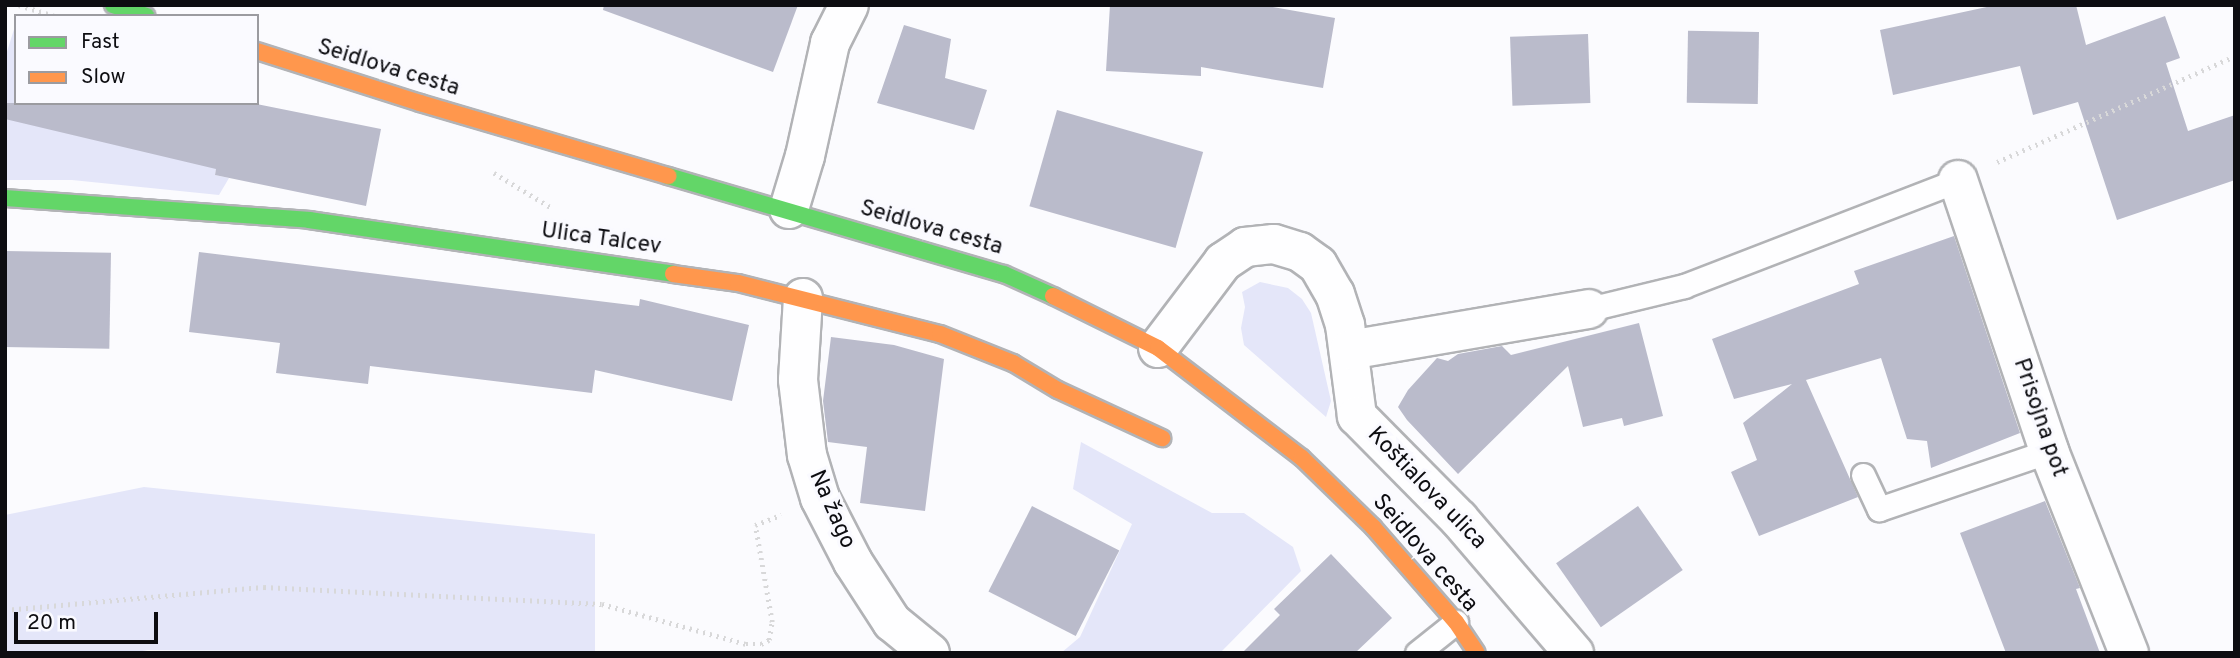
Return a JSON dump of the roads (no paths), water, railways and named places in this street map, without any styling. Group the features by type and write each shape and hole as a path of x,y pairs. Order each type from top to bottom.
{"street":[{"path":"113,5 140,14"},
{"path":"789,209 805,156 830,43 849,5"},
{"name":"Seidlova cesta","path":"259,52 420,103 1004,274 1099,317 1158,348 1302,458 1373,527 1455,622 1478,653"},
{"name":"Prisojna pot","path":"1958,180 2049,452 2129,653"},
{"name":"Ulica Talcev","path":"5,198 309,220 738,283 940,334 1013,363 1058,390 1162,438"},
{"name":"Koštialova ulica","path":"1158,348 1223,262 1245,247 1274,244 1300,252 1318,265 1335,294 1345,324 1357,416 1458,519 1574,653"},
{"name":"Na žago","path":"803,298 798,380 807,455 820,498 853,562 892,622 930,653"},
{"path":"1349,350 1589,309"}],"lane":[{"path":"1589,309 1684,286 1958,180"},
{"path":"1863,475 1879,509 2049,452"},
{"path":"1417,653 1455,622"}]}
